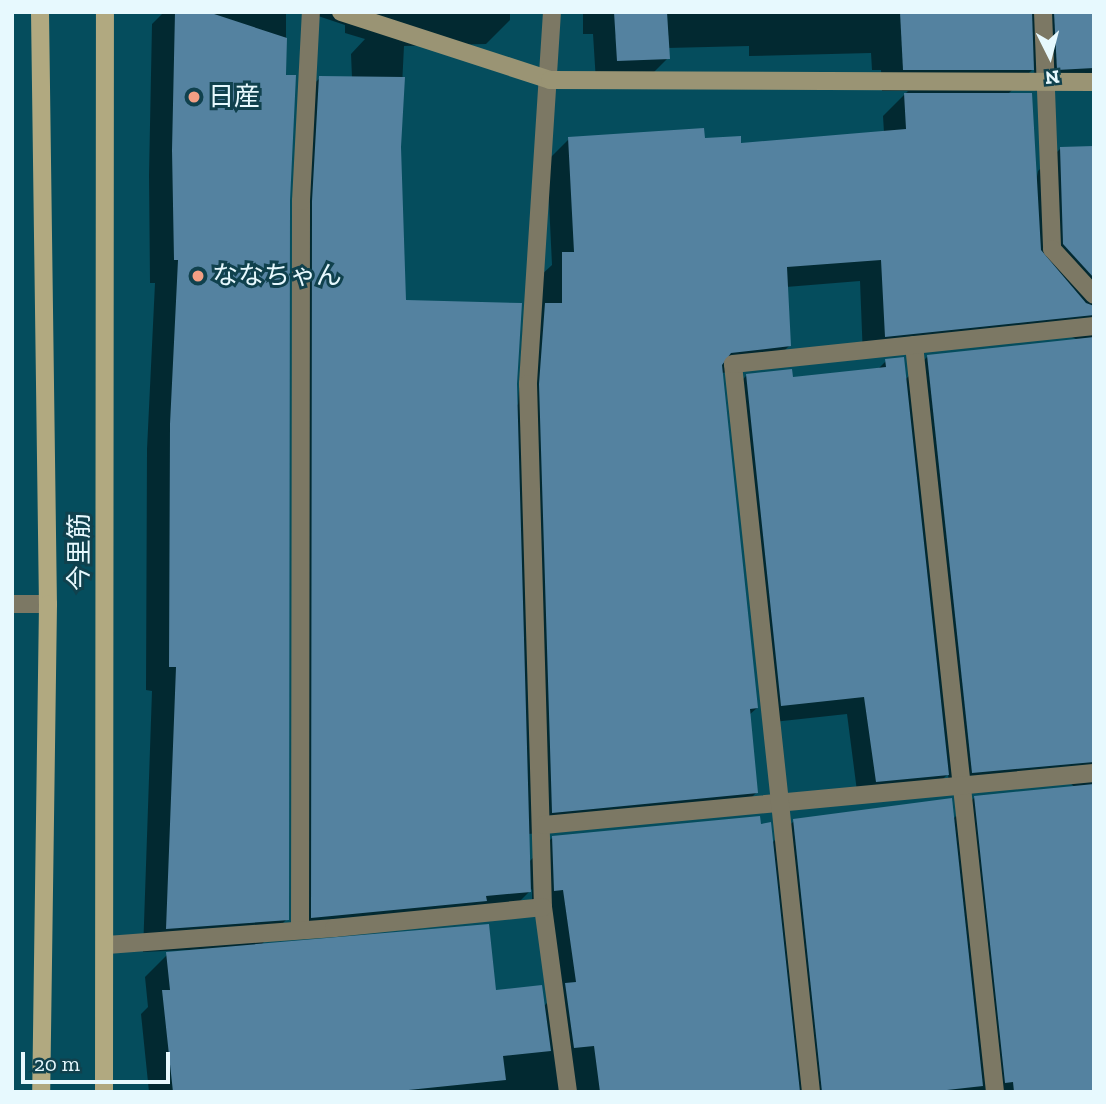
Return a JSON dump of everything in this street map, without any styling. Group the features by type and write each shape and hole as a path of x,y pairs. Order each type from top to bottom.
{"main road":[{"name":"今里筋","path":"40,12 48,604 41,1092"},
{"name":"今里筋","path":"104,1092 107,945 106,12"}],"street":[{"path":"300,930 301,201 311,12"},
{"path":"341,12 550,80 1043,85 1094,82"},
{"path":"552,12 550,80 528,384 544,825 543,906 568,1092"},
{"path":"1043,12 1043,85 1052,249 1094,295"},
{"path":"811,1092 733,363 1094,326"},
{"path":"914,345 995,1092"},
{"path":"12,604 48,604"},
{"path":"544,825 780,806 1094,773"},
{"path":"107,945 300,930 543,906"}],"building":[{"path":"175,12 208,12 287,38 286,75 296,75 290,201 289,920 166,929 176,667 169,667 170,424 178,260 174,260 172,150"},
{"path":"614,12 667,12 670,59 617,61"},
{"path":"900,12 1032,12 1034,70 903,70"},
{"path":"1054,12 1094,12 1094,68 1057,70"},
{"path":"319,76 405,77 401,147 406,300 522,303 517,384 531,892 486,896 487,901 311,918 312,201"},
{"path":"904,93 1032,93 1041,250 1086,303 1094,306 1094,315 885,337 881,260 787,267 791,346 731,353 722,365 758,708 750,709 758,793 552,813 539,384 545,303 562,303 562,252 574,252 568,137 704,128 705,138 741,136 741,143 906,129"},
{"path":"1094,146 1094,278 1063,244 1060,147"},
{"path":"1094,337 1094,762 972,773 927,355"},
{"path":"904,357 949,775 876,782 864,697 781,706 746,374 792,369 793,377 886,367 885,359"},
{"path":"1094,784 1094,1092 1014,1092 1013,1082 1005,1083 974,796"},
{"path":"952,798 983,1086 929,1092 822,1092 793,819"},
{"path":"760,816 761,824 771,822 800,1092 600,1092 594,1046 574,1048 565,983 576,982 563,890 554,891 552,836"},
{"path":"489,924 496,990 542,985 551,1051 503,1056 506,1080 389,1092 173,1092 162,990 170,990 166,952"}],"place":[{"name":"日産","path":"194,97"},
{"name":"ななちゃん","path":"198,276"}]}
